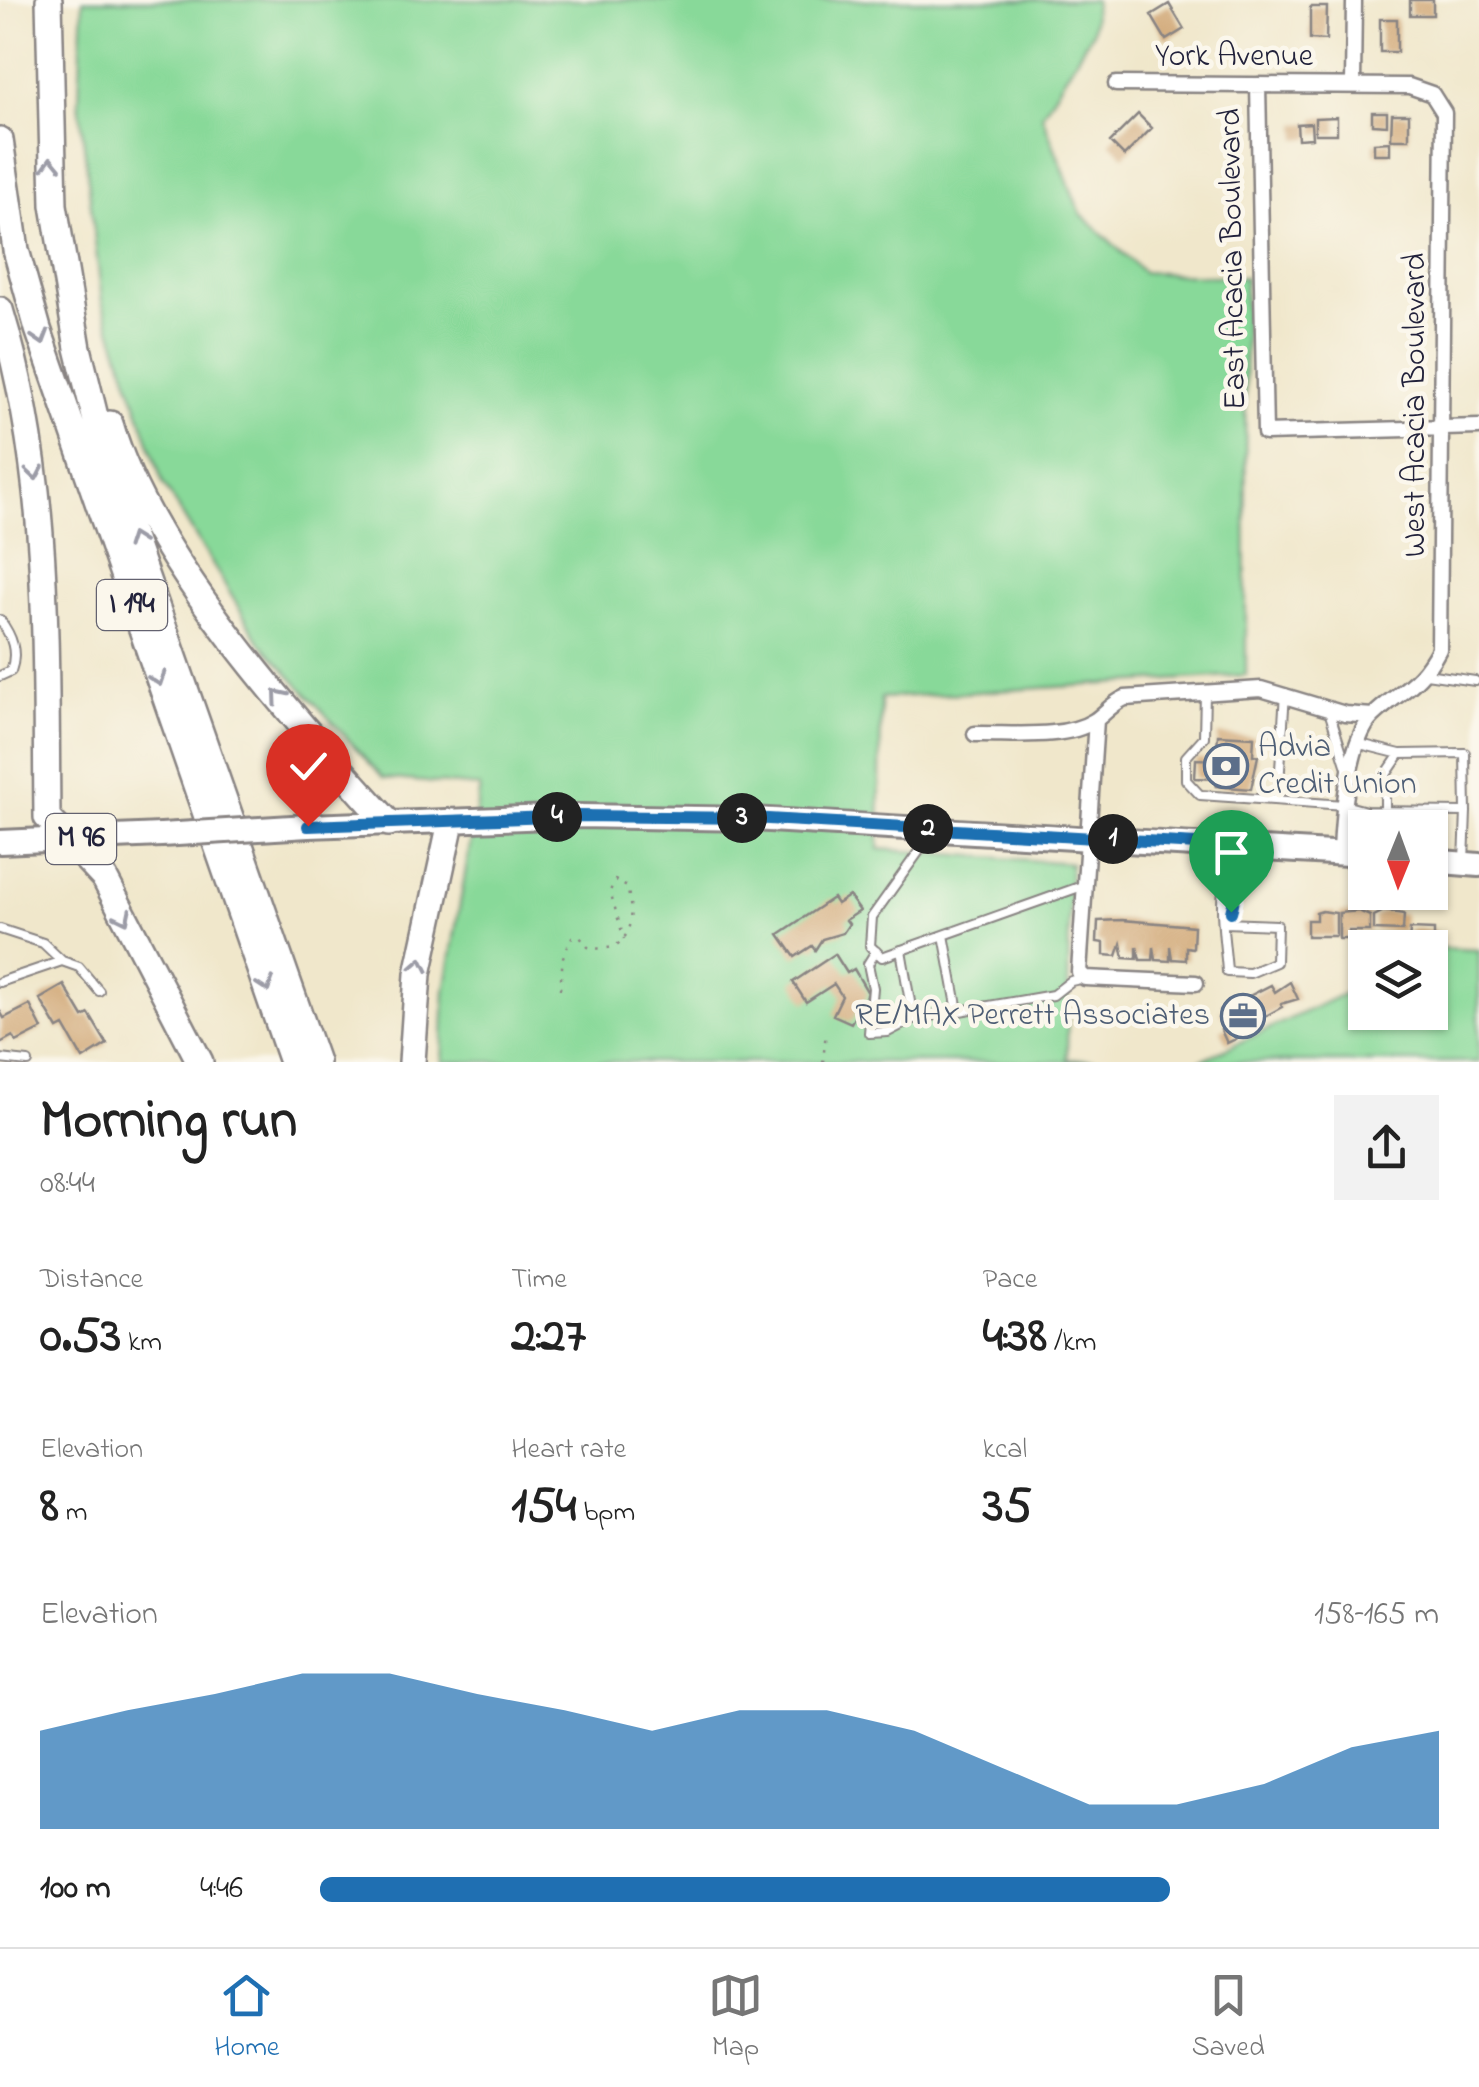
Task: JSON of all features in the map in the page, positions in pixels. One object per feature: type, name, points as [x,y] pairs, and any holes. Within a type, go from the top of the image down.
[{"type":"highway","name":"I 194","points":[[49,0],[50,168],[78,348],[108,470],[316,1062]]},
{"type":"highway","name":"I 194","points":[[0,140],[16,250],[54,380],[292,1062]]},
{"type":"highway","points":[[64,261],[114,435],[153,516],[233,641],[389,823]]},
{"type":"highway","points":[[0,310],[28,412],[39,495],[46,576],[47,818],[105,879],[200,1062]]},
{"type":"highway","points":[[412,1062],[418,974],[451,822]]},
{"type":"main road","name":"M 96","points":[[0,842],[579,816],[751,818],[1348,854]]},
{"type":"street","points":[[1353,86],[1354,0]]},
{"type":"street","name":"York Avenue","points":[[1116,84],[1353,86]]},
{"type":"street","name":"East Acacia Boulevard","points":[[1258,85],[1265,433],[1444,426]]},
{"type":"street","name":"West Acacia Boulevard","points":[[1353,86],[1426,89],[1444,113],[1442,620],[1439,649],[1426,674]]},
{"type":"street","points":[[1444,426],[1479,426]]},
{"type":"street","points":[[1341,853],[1350,775],[1373,716],[1426,674]]},
{"type":"street","points":[[976,734],[1076,728],[1096,720],[1107,706],[1125,698],[1261,690],[1373,716]]},
{"type":"street","points":[[1096,720],[1078,972],[1086,978],[1196,984]]},
{"type":"lane","points":[[0,620],[14,653],[11,671],[0,676]]},
{"type":"lane","points":[[1426,674],[1474,681]]},
{"type":"lane","points":[[1205,693],[1204,736],[1186,757],[1186,780],[1200,795],[1344,804],[1379,810]]},
{"type":"lane","points":[[1278,800],[1285,693]]},
{"type":"lane","points":[[1328,707],[1350,775]]},
{"type":"lane","points":[[1360,744],[1400,754],[1464,753],[1472,864]]},
{"type":"lane","points":[[1385,776],[1400,754]]},
{"type":"lane","points":[[1385,794],[1385,810]]},
{"type":"lane","points":[[1448,812],[1466,812]]},
{"type":"lane","points":[[935,829],[872,917],[870,946],[882,957],[1085,885]]},
{"type":"lane","points":[[1225,920],[1277,925],[1276,962],[1250,973],[1227,972],[1225,920],[1233,908],[1237,884],[1230,871],[1231,846]]},
{"type":"lane","points":[[0,929],[43,944],[79,968],[99,991]]},
{"type":"lane","points":[[944,935],[958,1011]]},
{"type":"lane","points":[[901,950],[913,1019]]},
{"type":"lane","points":[[876,951],[868,964],[873,988],[869,1034],[888,1032],[913,1019],[1053,996],[1071,981],[1086,978]]},
{"type":"lane","points":[[0,982],[62,960]]},
{"type":"lane","points":[[0,1058],[28,1062]]},
{"type":"path","points":[[560,989],[562,957],[572,937],[598,949],[624,940],[634,917],[627,887],[616,880],[610,891],[624,940]]},
{"type":"path","points":[[823,1062],[826,1032]]},
{"type":"green space","points":[[83,0],[1095,0],[1092,32],[1042,115],[1080,213],[1143,272],[1245,278],[1246,675],[881,698],[879,849],[1070,863],[1067,1059],[1131,1062],[442,1062],[445,990],[480,787],[383,778],[259,641],[163,483],[102,302],[79,101]]},
{"type":"green space","points":[[1448,948],[1479,950],[1479,1062],[1197,1062],[1348,992],[1348,1030],[1448,1030]]},
{"type":"building","points":[[1410,0],[1433,0],[1433,15],[1410,15]]},
{"type":"building","points":[[1169,4],[1184,29],[1166,40],[1151,15]]},
{"type":"building","points":[[1310,7],[1327,7],[1326,40],[1310,39]]},
{"type":"building","points":[[1380,19],[1397,19],[1397,52],[1380,52]]},
{"type":"building","points":[[1372,112],[1387,112],[1387,125],[1372,124]]},
{"type":"building","points":[[1138,114],[1152,128],[1124,156],[1110,142]]},
{"type":"building","points":[[1392,114],[1409,114],[1409,139],[1391,139]]},
{"type":"building","points":[[1337,117],[1337,134],[1315,134],[1315,118]]},
{"type":"building","points":[[1311,123],[1312,138],[1298,139],[1297,124]]},
{"type":"building","points":[[1390,142],[1390,154],[1374,154],[1374,143]]},
{"type":"building","name":"Advia Credit Union","points":[[1218,735],[1254,737],[1253,755],[1258,756],[1251,789],[1216,786],[1217,779],[1195,778],[1196,759],[1216,760]]},
{"type":"building","points":[[849,896],[860,911],[846,920],[849,924],[843,933],[822,939],[815,950],[812,946],[795,957],[779,934],[833,898],[837,904]]},
{"type":"building","points":[[1359,911],[1370,916],[1370,930],[1348,930],[1348,939],[1339,939],[1339,913]]},
{"type":"building","points":[[1384,911],[1404,914],[1403,930],[1374,930],[1374,916]]},
{"type":"building","points":[[1316,913],[1336,913],[1336,936],[1307,936],[1307,920],[1316,920]]},
{"type":"building","points":[[1098,921],[1194,926],[1193,948],[1186,947],[1186,960],[1172,959],[1170,946],[1170,961],[1156,960],[1154,947],[1153,960],[1140,960],[1137,946],[1137,959],[1124,958],[1121,944],[1117,956],[1104,955],[1104,943],[1097,942]]},
{"type":"building","points":[[835,954],[847,973],[854,969],[868,993],[851,1023],[833,1015],[842,996],[834,984],[806,1002],[793,982]]},
{"type":"building","name":"RE/MAX Perrett Associates","points":[[1290,982],[1298,999],[1281,1004],[1282,1007],[1233,1034],[1236,1039],[1227,1043],[1221,1030],[1228,1026],[1220,1011],[1271,985],[1275,992]]},
{"type":"building","points":[[64,985],[83,1017],[89,1014],[107,1044],[83,1059],[64,1026],[58,1029],[40,999]]},
{"type":"building","points":[[30,1005],[42,1029],[16,1042],[13,1036],[0,1043],[0,1011],[4,1018]]},
{"type":"place","name":"Advia Credit Union","points":[[1226,766]]},
{"type":"place","name":"RE/MAX Perrett Associates","points":[[1243,1016]]},
{"type":"route","points":[[308,826],[579,816],[751,818],[1231,846],[1230,871],[1237,884],[1231,912]]}]
